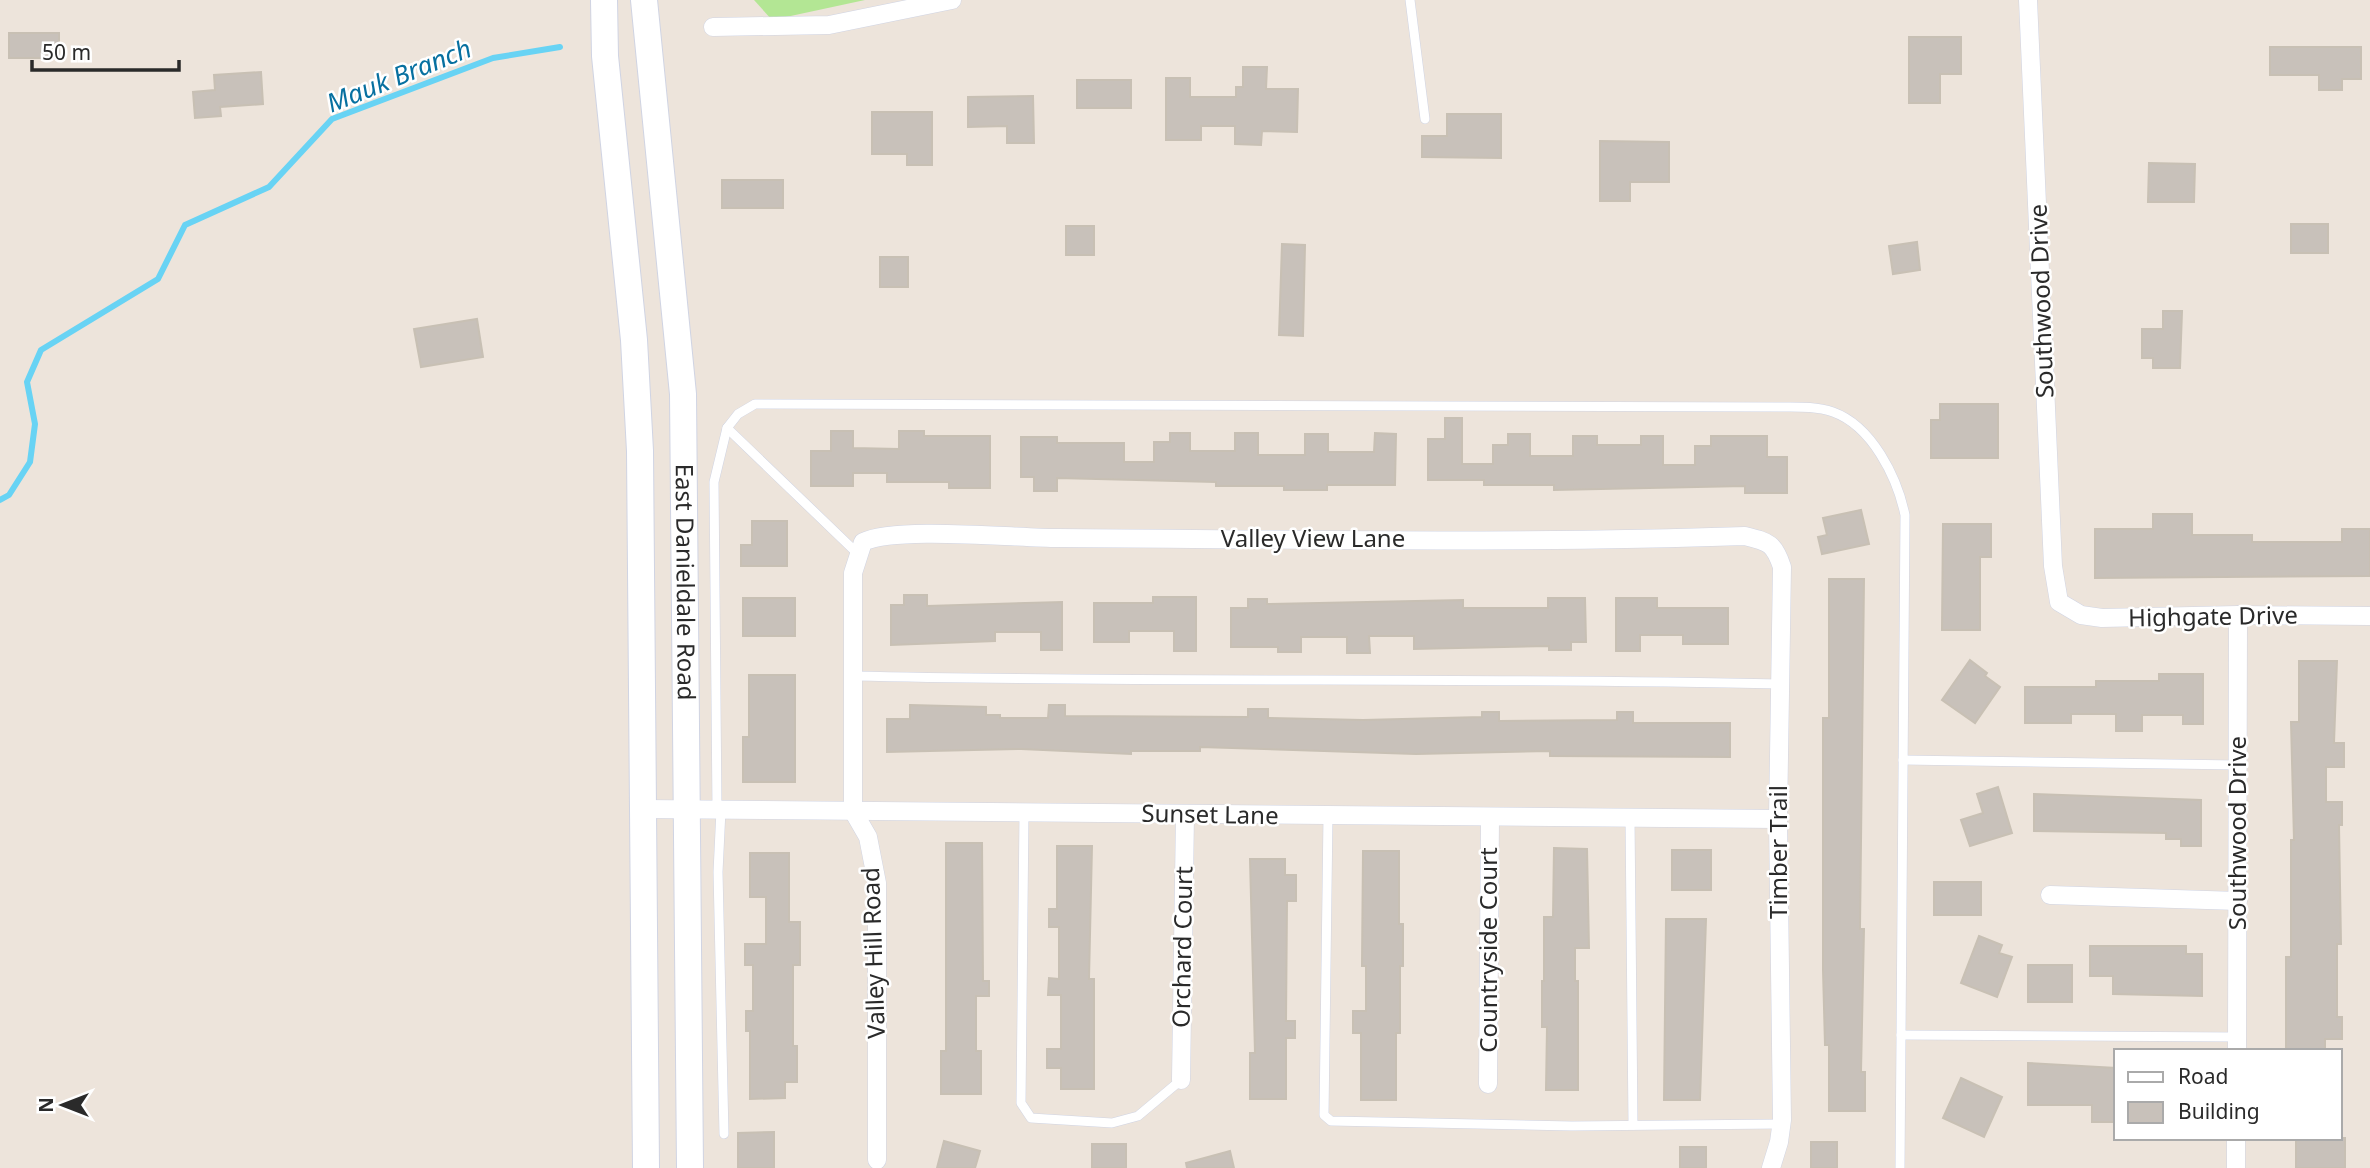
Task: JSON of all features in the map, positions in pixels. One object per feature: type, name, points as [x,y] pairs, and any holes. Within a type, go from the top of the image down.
[{"type":"main road","name":"East Danieldale Road","points":[[604,0],[606,68],[634,340],[641,513],[646,1168]]},
{"type":"main road","name":"East Danieldale Road","points":[[644,0],[656,143],[678,336],[684,514],[690,1168]]},
{"type":"main road","points":[[641,513],[684,514]]},
{"type":"street","points":[[713,27],[829,24],[953,0]]},
{"type":"street","name":"Southwood Drive","points":[[2028,0],[2053,566],[2059,602]]},
{"type":"street","name":"Valley View Lane","points":[[860,548],[875,536],[901,534],[1011,538],[1614,541],[1745,536],[1764,541]]},
{"type":"street","name":"Timber Trail","points":[[1764,541],[1776,549],[1782,566],[1777,819],[1782,1124],[1771,1168]]},
{"type":"street","name":"Valley Hill Road","points":[[860,548],[853,573],[853,811],[868,837],[877,883],[877,1160]]},
{"type":"street","name":"Highgate Drive","points":[[2059,602],[2081,615],[2102,618],[2370,616]]},
{"type":"street","name":"Southwood Drive","points":[[2237,1044],[2238,615]]},
{"type":"street","name":"Sunset Lane","points":[[643,809],[1777,819]]},
{"type":"street","name":"Orchard Court","points":[[1181,1080],[1185,815]]},
{"type":"street","name":"Countryside Court","points":[[1488,1084],[1490,817]]},
{"type":"street","points":[[2050,895],[2238,901]]},
{"type":"street","points":[[2235,1168],[2236,1140]]},
{"type":"lane","points":[[1410,0],[1425,119]]},
{"type":"lane","points":[[724,1134],[714,482],[727,428],[738,414],[755,404],[768,403],[1815,408],[1833,412],[1863,431],[1873,444],[1902,500],[1905,515],[1900,1168]]},
{"type":"lane","points":[[727,428],[860,548]]},
{"type":"lane","points":[[853,676],[1194,681],[1424,678],[1780,684]]},
{"type":"lane","points":[[1903,760],[2238,765]]},
{"type":"lane","points":[[1024,813],[1021,1103],[1031,1118],[1111,1123],[1138,1116],[1181,1080]]},
{"type":"lane","points":[[1328,816],[1324,1115],[1331,1121],[1782,1124]]},
{"type":"lane","points":[[1630,818],[1633,1125]]},
{"type":"lane","points":[[1901,1035],[2237,1044]]},
{"type":"green space","points":[[754,0],[865,0],[772,20]]},
{"type":"building","points":[[9,33],[59,33],[59,58],[9,58]]},
{"type":"building","points":[[1909,37],[1961,37],[1961,74],[1940,74],[1940,103],[1909,103]]},
{"type":"building","points":[[2270,47],[2361,47],[2361,79],[2342,79],[2342,90],[2319,90],[2319,75],[2270,75]]},
{"type":"building","points":[[1243,67],[1267,67],[1266,89],[1298,89],[1297,132],[1262,131],[1261,145],[1235,144],[1235,126],[1201,126],[1201,140],[1166,140],[1166,78],[1190,78],[1190,97],[1236,97],[1236,87],[1243,87]]},
{"type":"building","points":[[261,72],[263,104],[220,107],[221,116],[195,118],[193,92],[215,90],[214,75]]},
{"type":"building","points":[[1077,80],[1131,80],[1131,108],[1077,108]]},
{"type":"building","points":[[1033,96],[1034,143],[1007,143],[1007,126],[968,127],[968,97]]},
{"type":"building","points":[[872,112],[932,112],[932,165],[907,165],[907,154],[872,154]]},
{"type":"building","points":[[1447,114],[1501,114],[1501,158],[1422,157],[1422,136],[1447,136]]},
{"type":"building","points":[[1600,141],[1669,142],[1669,182],[1630,182],[1630,201],[1600,201]]},
{"type":"building","points":[[2149,163],[2195,164],[2194,202],[2148,202]]},
{"type":"building","points":[[722,180],[783,180],[783,208],[722,208]]},
{"type":"building","points":[[2291,224],[2328,224],[2328,253],[2291,253]]},
{"type":"building","points":[[1066,226],[1094,226],[1094,255],[1066,255]]},
{"type":"building","points":[[1917,242],[1920,270],[1893,274],[1889,246]]},
{"type":"building","points":[[1282,244],[1305,245],[1303,336],[1279,335]]},
{"type":"building","points":[[880,257],[908,257],[908,287],[880,287]]},
{"type":"building","points":[[2163,311],[2182,311],[2180,368],[2153,368],[2153,358],[2142,358],[2142,329],[2163,329]]},
{"type":"building","points":[[477,319],[483,357],[421,367],[414,329]]},
{"type":"building","points":[[1940,404],[1998,404],[1998,458],[1931,458],[1931,420],[1940,420]]},
{"type":"building","points":[[1445,418],[1462,418],[1462,464],[1493,464],[1493,445],[1508,445],[1508,434],[1530,434],[1530,456],[1573,456],[1573,436],[1597,436],[1597,445],[1641,445],[1641,436],[1663,436],[1663,465],[1695,465],[1695,446],[1711,446],[1711,436],[1767,436],[1767,457],[1787,457],[1787,493],[1745,493],[1745,486],[1554,490],[1554,485],[1484,485],[1484,480],[1428,480],[1428,439],[1445,439]]},
{"type":"building","points":[[831,431],[853,431],[853,448],[899,449],[899,431],[924,431],[924,436],[990,436],[990,488],[949,488],[949,482],[887,482],[887,473],[853,473],[853,486],[811,486],[811,451],[831,451]]},
{"type":"building","points":[[1170,433],[1190,433],[1190,451],[1235,451],[1235,433],[1258,433],[1258,455],[1305,455],[1305,434],[1328,434],[1328,452],[1374,452],[1375,433],[1396,434],[1395,485],[1327,485],[1327,490],[1284,490],[1284,486],[1216,486],[1216,482],[1057,478],[1057,491],[1034,491],[1034,477],[1021,477],[1021,437],[1057,437],[1057,443],[1124,443],[1124,462],[1154,462],[1154,442],[1170,442]]},
{"type":"building","points":[[1861,510],[1869,544],[1822,554],[1818,537],[1827,535],[1823,518]]},
{"type":"building","points":[[2153,514],[2192,514],[2192,535],[2252,535],[2252,542],[2342,542],[2342,529],[2370,529],[2370,576],[2095,578],[2095,529],[2153,529]]},
{"type":"building","points":[[752,521],[787,521],[787,566],[741,566],[741,545],[752,545]]},
{"type":"building","points":[[1943,524],[1991,524],[1991,557],[1980,557],[1980,630],[1942,630]]},
{"type":"building","points":[[1829,579],[1864,579],[1860,929],[1864,929],[1861,1072],[1865,1072],[1865,1111],[1829,1111],[1829,1045],[1825,1045],[1823,970],[1823,718],[1829,718]]},
{"type":"building","points":[[904,595],[927,595],[927,606],[1062,602],[1062,650],[1041,650],[1041,632],[995,632],[995,641],[891,645],[891,605],[904,605]]},
{"type":"building","points":[[1153,597],[1196,597],[1196,651],[1174,651],[1174,631],[1129,631],[1129,642],[1094,642],[1094,603],[1153,603]]},
{"type":"building","points":[[743,598],[795,598],[795,636],[743,636]]},
{"type":"building","points":[[1548,598],[1585,598],[1586,642],[1571,642],[1571,650],[1549,650],[1549,646],[1414,649],[1414,636],[1369,636],[1370,653],[1347,653],[1347,637],[1301,637],[1301,652],[1278,652],[1278,647],[1231,647],[1231,608],[1248,608],[1248,599],[1267,599],[1267,604],[1463,600],[1463,608],[1548,608]]},
{"type":"building","points":[[1616,598],[1657,598],[1657,608],[1728,608],[1728,644],[1683,644],[1683,635],[1640,635],[1640,651],[1616,651]]},
{"type":"building","points":[[1970,660],[2000,687],[1975,723],[1942,700]]},
{"type":"building","points":[[2299,661],[2337,661],[2334,743],[2344,743],[2344,767],[2326,767],[2326,802],[2342,802],[2342,825],[2339,825],[2341,944],[2337,944],[2337,1017],[2342,1017],[2342,1039],[2325,1039],[2325,1049],[2286,1049],[2286,957],[2291,957],[2291,840],[2294,840],[2291,722],[2299,722]]},
{"type":"building","points":[[2159,674],[2203,674],[2203,724],[2183,724],[2183,715],[2142,715],[2142,731],[2116,731],[2116,714],[2071,714],[2071,723],[2025,723],[2025,687],[2096,687],[2096,681],[2159,681]]},
{"type":"building","points":[[749,675],[795,675],[795,782],[743,782],[743,737],[749,737]]},
{"type":"building","points":[[910,705],[986,707],[986,715],[1000,715],[1000,718],[1048,718],[1049,705],[1065,705],[1065,716],[1248,717],[1248,709],[1268,709],[1268,718],[1363,720],[1482,717],[1482,712],[1499,712],[1499,721],[1617,720],[1617,712],[1633,712],[1633,723],[1730,723],[1730,757],[1550,756],[1550,751],[1416,754],[1200,747],[1200,751],[1131,751],[1131,754],[1021,749],[887,752],[887,719],[910,719]]},
{"type":"building","points":[[1998,787],[2012,833],[1970,846],[1961,820],[1983,813],[1977,794]]},
{"type":"building","points":[[2034,794],[2201,800],[2201,846],[2181,846],[2181,839],[2166,839],[2166,833],[2034,831]]},
{"type":"building","points":[[946,843],[982,843],[983,981],[989,981],[989,996],[976,996],[976,1051],[981,1051],[981,1094],[941,1094],[941,1051],[946,1051]]},
{"type":"building","points":[[1057,846],[1092,846],[1089,979],[1094,979],[1094,1089],[1061,1089],[1061,1068],[1047,1068],[1047,1049],[1061,1049],[1061,995],[1048,995],[1049,978],[1059,979],[1059,927],[1049,927],[1049,909],[1057,909]]},
{"type":"building","points":[[1554,848],[1587,849],[1589,948],[1575,948],[1575,981],[1578,981],[1578,1090],[1546,1090],[1547,1027],[1542,1027],[1544,917],[1553,917]]},
{"type":"building","points":[[1672,850],[1711,850],[1711,890],[1672,890]]},
{"type":"building","points":[[1363,851],[1399,851],[1399,924],[1403,924],[1403,966],[1400,966],[1400,1033],[1396,1033],[1396,1100],[1361,1100],[1361,1033],[1353,1033],[1353,1011],[1366,1011],[1366,966],[1362,966]]},
{"type":"building","points":[[750,853],[789,853],[789,922],[800,922],[800,965],[793,965],[793,1046],[797,1046],[797,1082],[785,1082],[785,1098],[750,1099],[750,1031],[746,1031],[746,1011],[753,1011],[753,965],[745,965],[745,944],[766,944],[766,897],[750,897]]},
{"type":"building","points":[[1250,859],[1285,859],[1285,875],[1296,875],[1296,901],[1287,901],[1286,1021],[1295,1021],[1295,1038],[1286,1038],[1286,1099],[1250,1099],[1250,1053],[1255,1053]]},
{"type":"building","points":[[1934,882],[1981,882],[1981,915],[1934,915]]},
{"type":"building","points":[[1666,919],[1706,919],[1700,1100],[1664,1100]]},
{"type":"building","points":[[1979,936],[2002,945],[1999,953],[2012,957],[1997,997],[1961,983]]},
{"type":"building","points":[[2090,946],[2186,946],[2186,954],[2202,954],[2202,996],[2113,994],[2113,976],[2090,976]]},
{"type":"building","points":[[2028,965],[2072,965],[2072,1002],[2028,1002]]},
{"type":"building","points":[[2028,1063],[2114,1068],[2114,1122],[2092,1122],[2092,1105],[2028,1105]]},
{"type":"building","points":[[1961,1078],[2002,1097],[1984,1137],[1943,1118]]},
{"type":"building","points":[[774,1132],[774,1168],[738,1168],[738,1133]]},
{"type":"building","points":[[2345,1138],[2345,1168],[2296,1168],[2296,1140]]},
{"type":"building","points":[[944,1141],[980,1151],[975,1168],[937,1168]]},
{"type":"building","points":[[1811,1142],[1837,1142],[1837,1168],[1811,1168]]},
{"type":"building","points":[[1092,1144],[1126,1144],[1126,1168],[1092,1168]]},
{"type":"building","points":[[1680,1147],[1706,1147],[1706,1168],[1680,1168]]},
{"type":"building","points":[[1230,1151],[1234,1168],[1187,1168],[1186,1163]]},
{"type":"waterway","name":"Mauk Branch","points":[[0,500],[9,495],[30,462],[35,424],[27,382],[41,350],[158,279],[185,225],[269,187],[332,119],[493,58],[560,47]]}]
